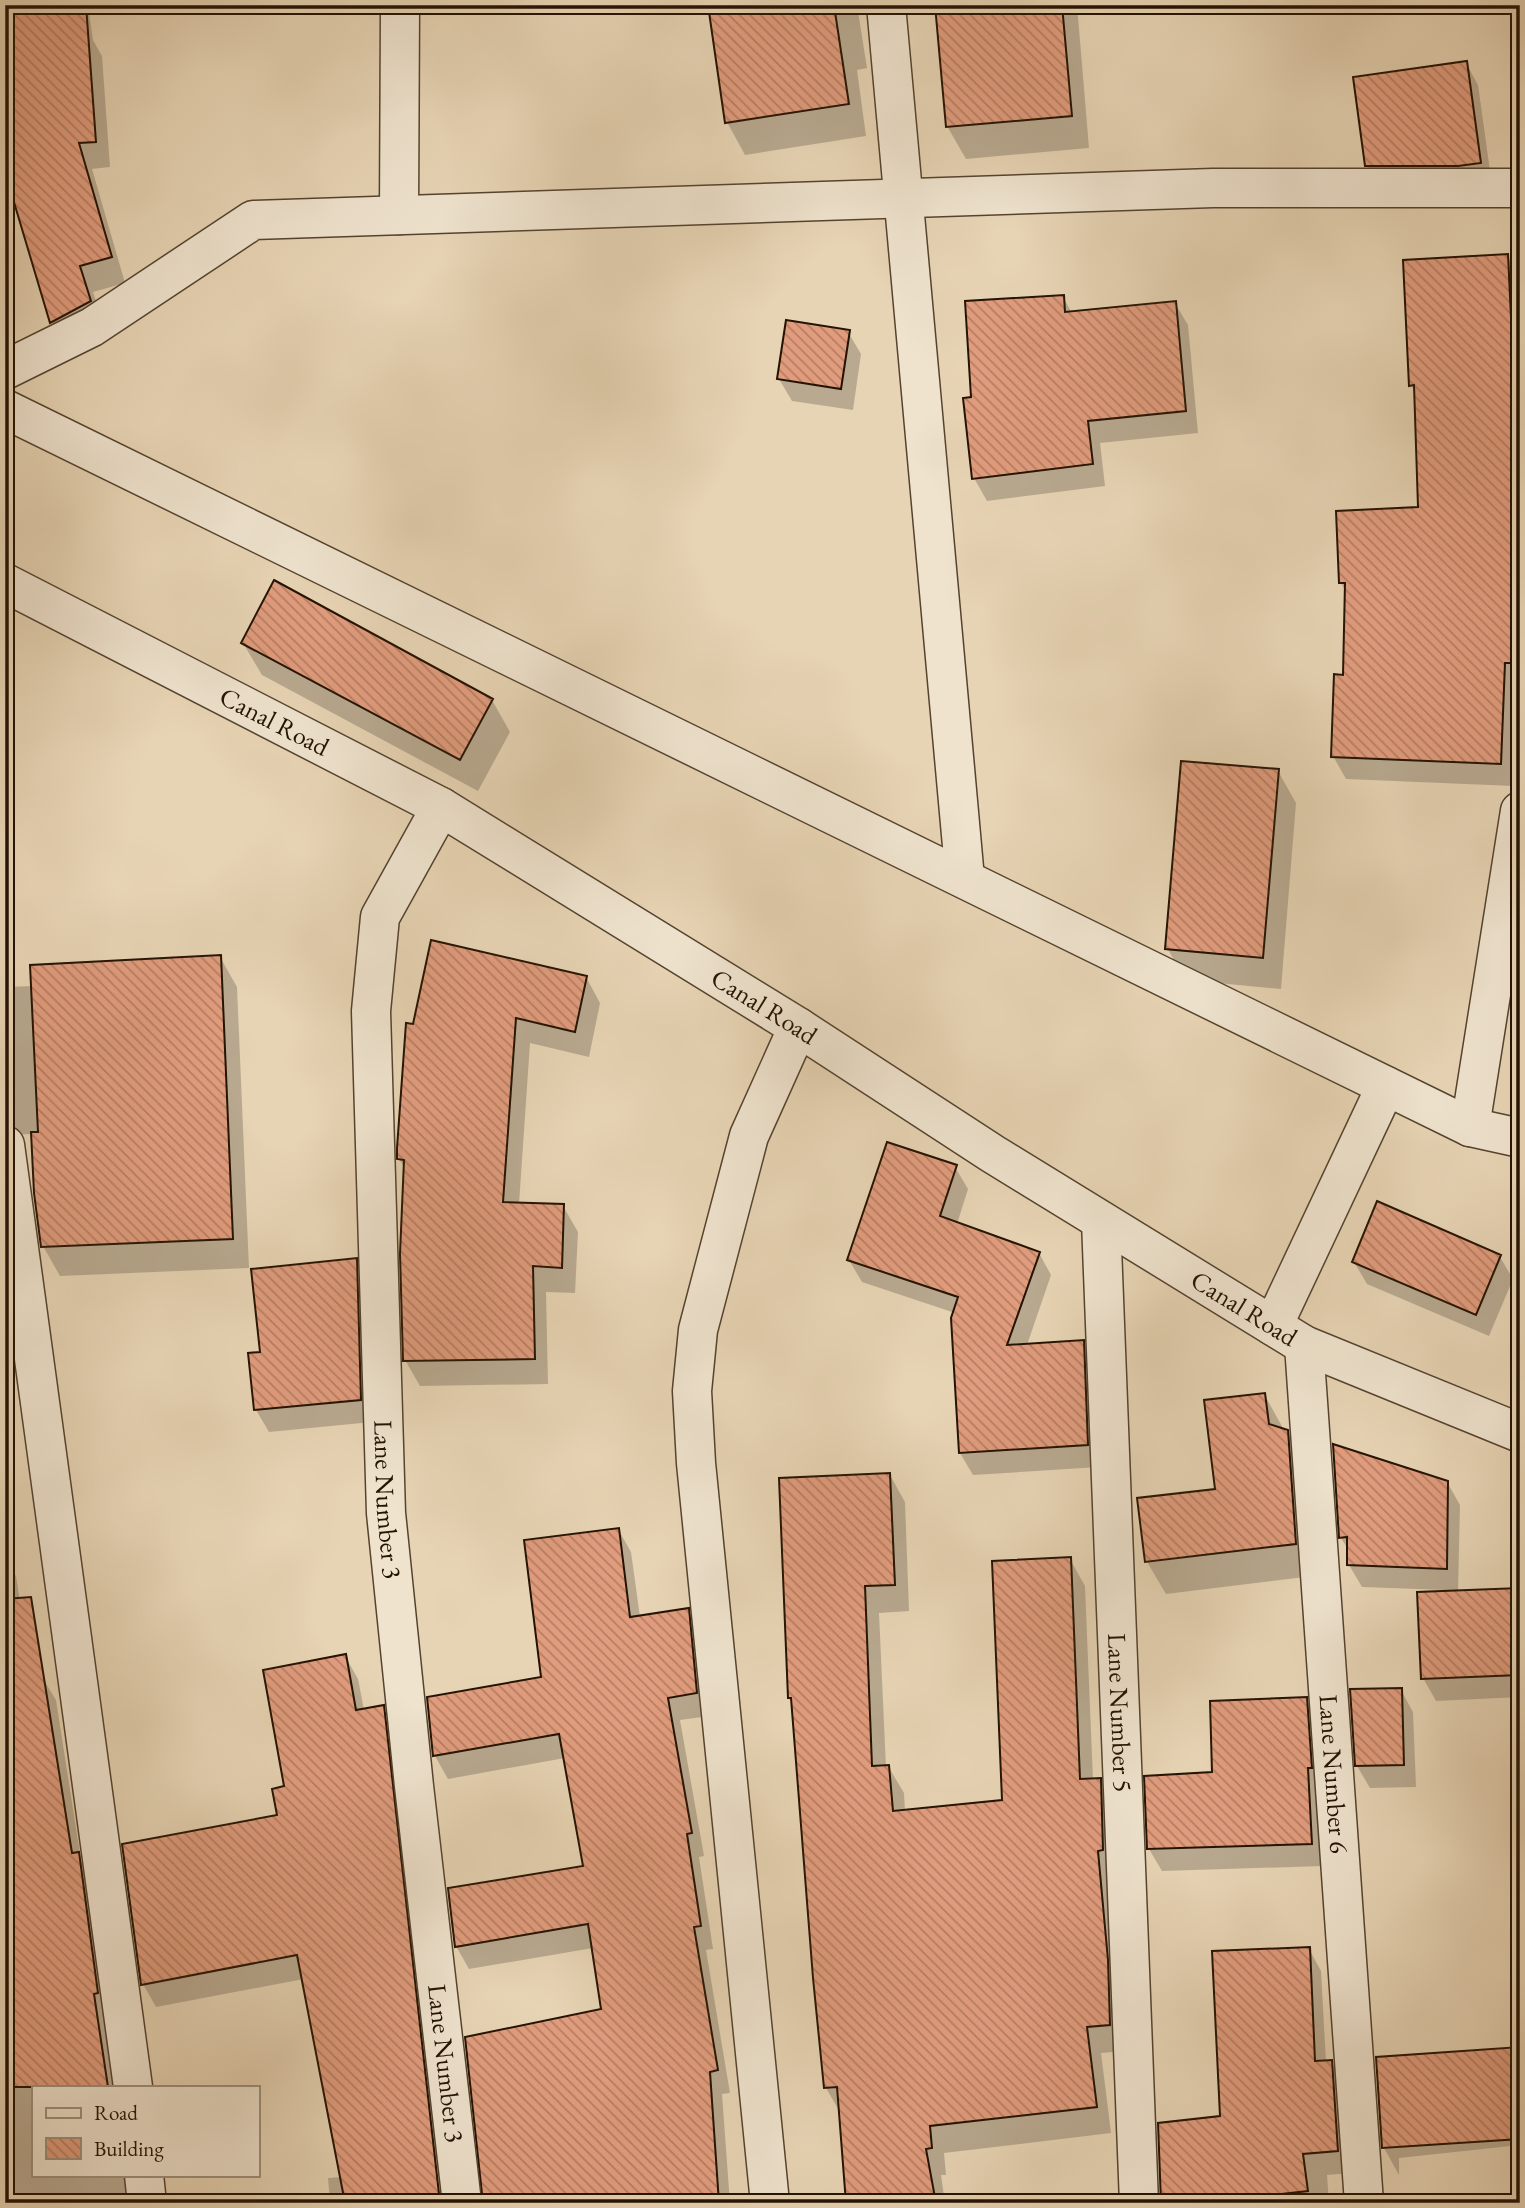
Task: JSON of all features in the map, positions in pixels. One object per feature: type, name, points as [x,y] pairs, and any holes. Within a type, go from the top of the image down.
[{"type":"street","points":[[399,215],[400,5]]},
{"type":"street","points":[[886,5],[965,879]]},
{"type":"street","points":[[5,370],[92,327],[253,220],[1213,188],[1520,188]]},
{"type":"street","points":[[5,409],[1470,1127],[1520,1138]]},
{"type":"street","name":"Canal Road","points":[[5,583],[441,807],[798,1027],[993,1154],[1288,1335],[1520,1433]]},
{"type":"street","name":"Lane Number 3","points":[[441,807],[380,917],[371,1011],[386,1513],[462,2203]]},
{"type":"street","points":[[1470,1127],[1520,811]]},
{"type":"street","points":[[770,2203],[698,1476],[692,1391],[698,1330],[749,1136],[798,1027]]},
{"type":"street","points":[[1288,1335],[1386,1086]]},
{"type":"street","points":[[5,1145],[133,2086]]},
{"type":"street","name":"Lane Number 5","points":[[1101,1221],[1139,2203]]},
{"type":"street","name":"Lane Number 6","points":[[1288,1335],[1364,2203]]},
{"type":"street","points":[[144,2176],[147,2203]]},
{"type":"building","points":[[5,5],[86,5],[96,142],[79,143],[112,257],[80,266],[91,301],[50,323],[5,172]]},
{"type":"building","points":[[708,5],[834,5],[849,104],[725,123]]},
{"type":"building","points":[[935,5],[1062,5],[1072,116],[946,127]]},
{"type":"building","points":[[1467,61],[1481,163],[1458,166],[1365,166],[1353,77]]},
{"type":"building","points":[[1508,254],[1516,422],[1520,422],[1520,575],[1514,575],[1513,663],[1505,663],[1501,764],[1331,757],[1334,674],[1343,675],[1345,583],[1339,583],[1336,511],[1418,507],[1414,385],[1409,386],[1403,260]]},
{"type":"building","points":[[1064,295],[1065,312],[1176,301],[1186,411],[1088,421],[1093,464],[972,479],[963,398],[971,397],[965,301]]},
{"type":"building","points":[[786,320],[850,330],[841,389],[777,379]]},
{"type":"building","points":[[274,580],[493,699],[460,760],[241,643]]},
{"type":"building","points":[[1181,761],[1279,769],[1263,958],[1165,949]]},
{"type":"building","points":[[431,940],[587,976],[575,1032],[516,1018],[503,1202],[564,1204],[562,1268],[533,1266],[535,1359],[403,1361],[400,1254],[404,1160],[397,1159],[397,1148],[406,1023],[413,1024]]},
{"type":"building","points":[[221,955],[233,1239],[41,1247],[34,1193],[31,1132],[38,1132],[30,965]]},
{"type":"building","points":[[887,1142],[957,1165],[940,1216],[1040,1252],[1007,1345],[1084,1340],[1088,1445],[959,1453],[951,1318],[958,1297],[847,1260]]},
{"type":"building","points":[[1377,1201],[1501,1255],[1476,1315],[1352,1262]]},
{"type":"building","points":[[357,1258],[361,1400],[254,1410],[248,1353],[260,1352],[251,1269]]},
{"type":"building","points":[[1265,1393],[1269,1424],[1288,1430],[1296,1544],[1145,1562],[1137,1498],[1215,1489],[1204,1400]]},
{"type":"building","points":[[1333,1444],[1448,1481],[1447,1569],[1347,1565],[1347,1537],[1339,1538]]},
{"type":"building","points":[[890,1473],[895,1585],[865,1586],[872,1766],[889,1765],[893,1811],[1002,1800],[992,1561],[1071,1557],[1080,1779],[1101,1778],[1103,1850],[1098,1851],[1108,1960],[1110,2025],[1087,2027],[1097,2107],[930,2126],[932,2148],[926,2149],[936,2203],[846,2203],[837,2087],[824,2088],[791,1698],[788,1698],[779,1478]]},
{"type":"building","points":[[619,1528],[630,1617],[689,1608],[697,1693],[668,1698],[692,1833],[687,1834],[701,1926],[694,1927],[718,2070],[710,2072],[719,2203],[483,2203],[465,2037],[601,2009],[588,1924],[455,1947],[448,1888],[583,1866],[559,1734],[433,1756],[427,1697],[541,1677],[524,1540]]},
{"type":"building","points":[[1520,1588],[1520,1675],[1421,1679],[1417,1592]]},
{"type":"building","points":[[31,1597],[72,1853],[79,1852],[98,1993],[94,1994],[108,2086],[5,2087],[5,1599]]},
{"type":"building","points":[[346,1654],[356,1710],[384,1705],[440,2203],[345,2203],[297,1955],[141,1985],[122,1844],[277,1815],[272,1789],[284,1786],[263,1670]]},
{"type":"building","points":[[1402,1688],[1404,1765],[1355,1766],[1350,1689]]},
{"type":"building","points":[[1307,1697],[1312,1768],[1308,1768],[1312,1844],[1147,1849],[1144,1776],[1212,1772],[1210,1701]]},
{"type":"building","points":[[1310,1947],[1315,2061],[1332,2060],[1338,2151],[1303,2154],[1308,2191],[1198,2203],[1161,2203],[1158,2123],[1220,2116],[1212,1951]]},
{"type":"building","points":[[1520,2047],[1520,2139],[1382,2148],[1376,2057]]}]
